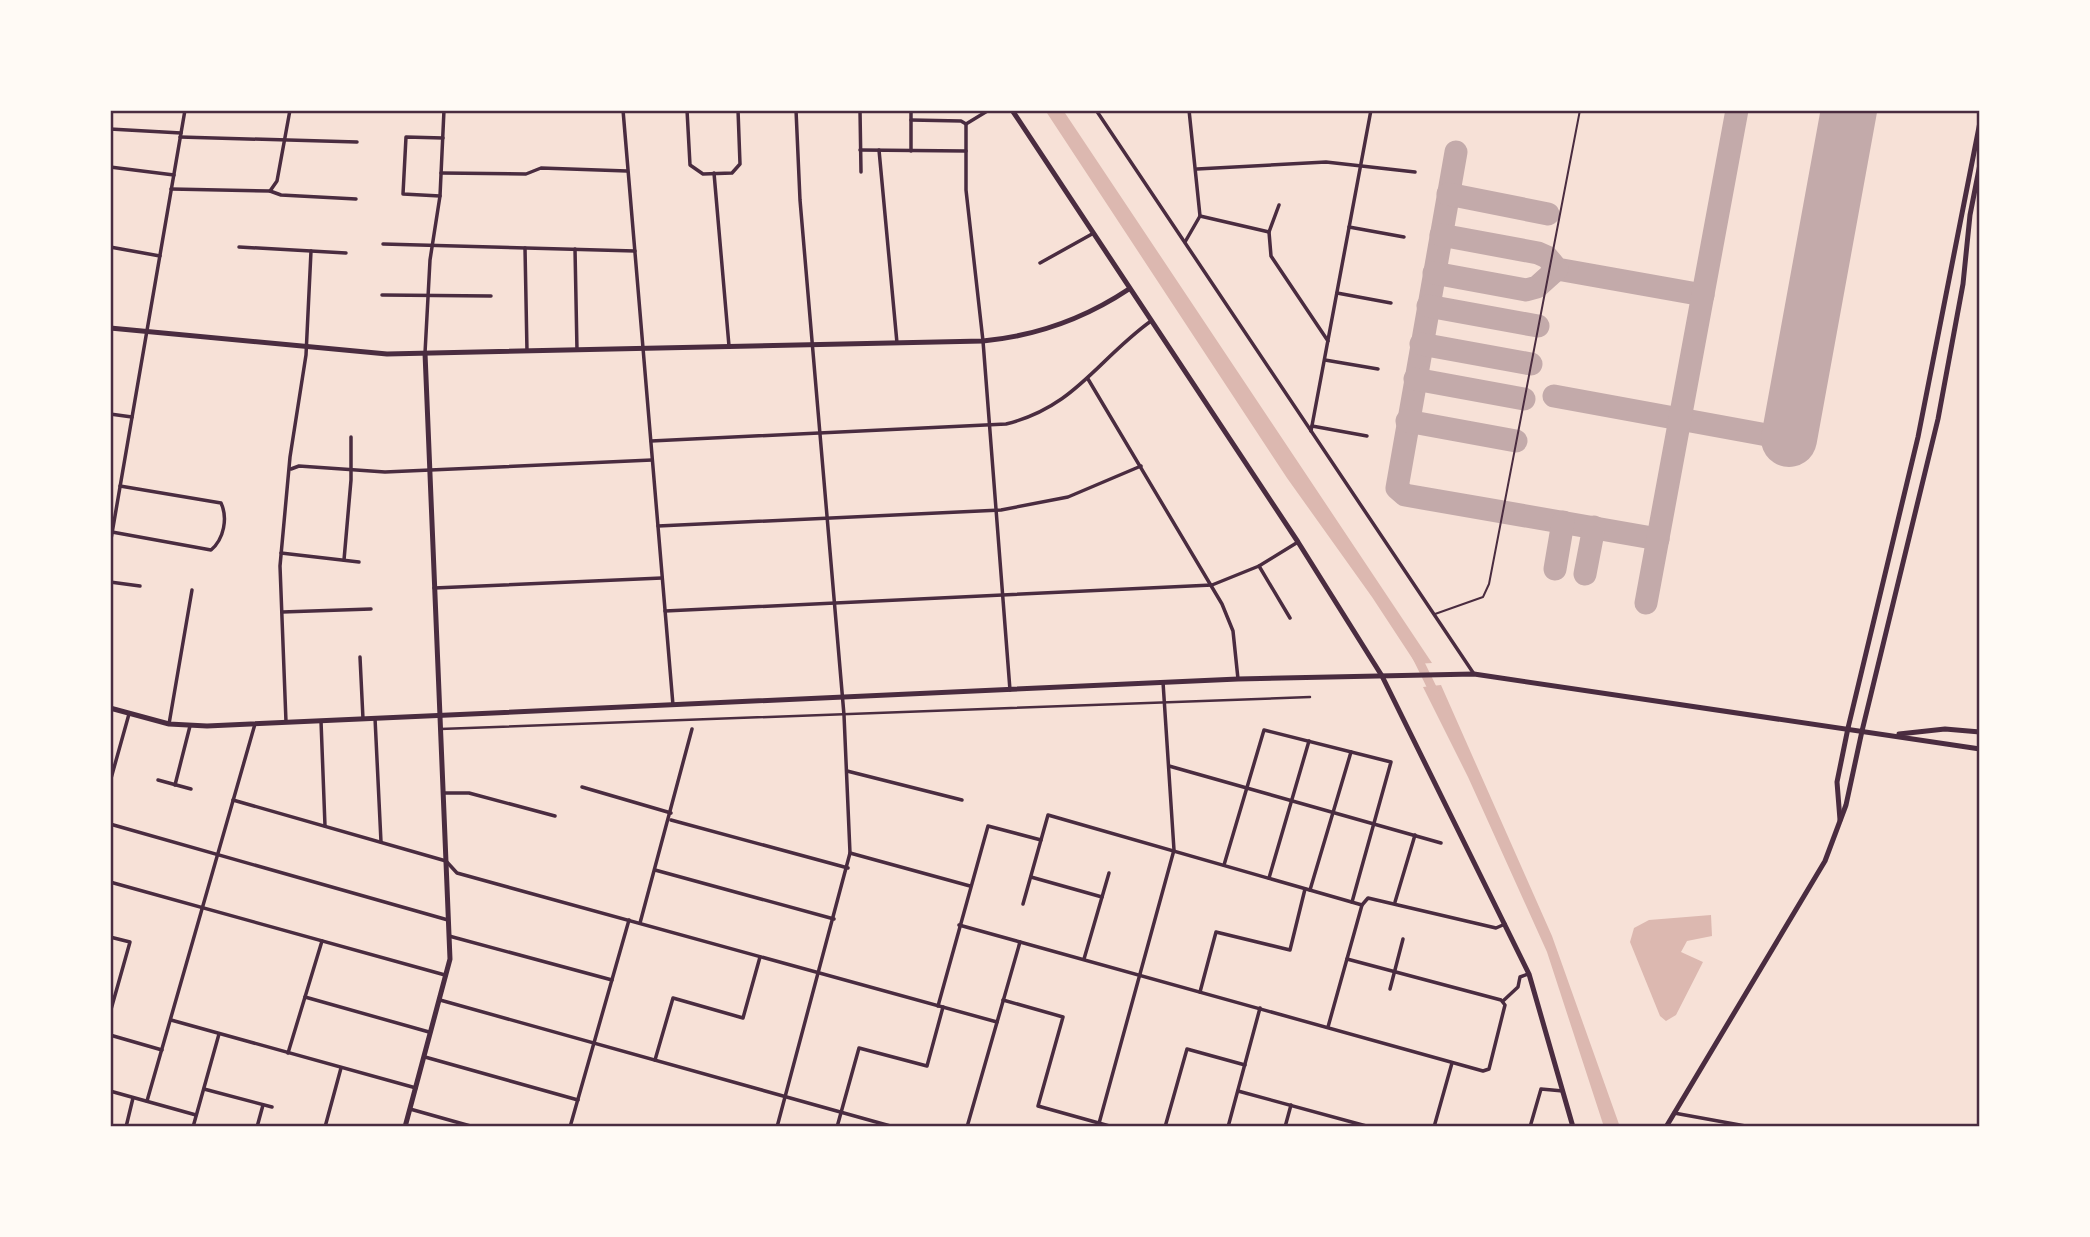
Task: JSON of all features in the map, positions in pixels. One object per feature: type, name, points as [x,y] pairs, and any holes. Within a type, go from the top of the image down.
[{"type":"main road","points":[[1012,110],[1298,542],[1382,676],[1529,974],[1573,1127]]},
{"type":"main road","points":[[1840,823],[1837,782],[1909,475],[1980,122]]},
{"type":"main road","points":[[1666,1127],[1814,883],[1840,823],[1938,419],[1965,273],[1970,215],[1980,164]]},
{"type":"main road","points":[[110,328],[371,353],[983,341],[1026,335],[1065,323],[1129,289]]},
{"type":"main road","points":[[405,1127],[447,976],[449,936],[425,353]]},
{"type":"main road","points":[[110,708],[169,724],[190,726],[1163,682],[1474,674],[1895,734],[1925,742],[1980,749]]},
{"type":"main road","points":[[1895,734],[1945,729],[1980,732]]},
{"type":"street","points":[[110,544],[185,110]]},
{"type":"street","points":[[270,191],[277,181],[289,110]]},
{"type":"street","points":[[425,353],[432,245],[440,197],[444,110]]},
{"type":"street","points":[[623,110],[673,705]]},
{"type":"street","points":[[687,110],[690,165],[703,174],[732,173],[740,164],[738,110]]},
{"type":"street","points":[[777,1127],[850,853],[843,698],[800,200],[796,110]]},
{"type":"street","points":[[860,110],[862,172]]},
{"type":"street","points":[[911,110],[911,151]]},
{"type":"street","points":[[966,124],[989,110]]},
{"type":"street","points":[[1096,110],[1312,428],[1474,674]]},
{"type":"street","points":[[1185,242],[1200,216],[1189,110]]},
{"type":"street","points":[[1312,428],[1371,110]]},
{"type":"street","points":[[911,120],[961,121],[966,124]]},
{"type":"street","points":[[966,124],[966,190],[983,341],[1010,690]]},
{"type":"street","points":[[110,129],[181,135],[357,142]]},
{"type":"street","points":[[440,197],[403,194],[407,137],[443,138]]},
{"type":"street","points":[[860,150],[966,151]]},
{"type":"street","points":[[879,150],[897,343]]},
{"type":"street","points":[[1197,169],[1291,162],[1361,163],[1415,172]]},
{"type":"street","points":[[110,167],[174,175]]},
{"type":"street","points":[[441,173],[526,174],[537,169],[628,171]]},
{"type":"street","points":[[714,173],[729,346]]},
{"type":"street","points":[[172,189],[270,191],[281,195],[356,199]]},
{"type":"street","points":[[1279,205],[1269,232],[1271,256],[1328,341]]},
{"type":"street","points":[[1200,216],[1269,232]]},
{"type":"street","points":[[1349,227],[1404,237]]},
{"type":"street","points":[[1040,263],[1092,234]]},
{"type":"street","points":[[383,244],[635,251]]},
{"type":"street","points":[[110,247],[160,256]]},
{"type":"street","points":[[239,247],[346,253]]},
{"type":"street","points":[[526,248],[527,351]]},
{"type":"street","points":[[575,249],[577,350]]},
{"type":"street","points":[[286,722],[281,553],[288,476],[291,469],[290,457],[306,347],[311,251]]},
{"type":"street","points":[[1337,293],[1391,303]]},
{"type":"street","points":[[382,295],[491,296]]},
{"type":"street","points":[[651,441],[990,426],[1020,421],[1066,398],[1088,379],[1116,347],[1151,321]]},
{"type":"street","points":[[1325,360],[1378,369]]},
{"type":"street","points":[[1088,379],[1212,585],[1233,631],[1238,679]]},
{"type":"street","points":[[110,414],[132,417]]},
{"type":"street","points":[[1312,428],[1367,436]]},
{"type":"street","points":[[344,561],[351,437]]},
{"type":"street","points":[[291,469],[299,466],[350,471],[429,470],[652,460]]},
{"type":"street","points":[[658,526],[996,510],[1068,497],[1141,466]]},
{"type":"street","points":[[111,532],[211,550],[223,533],[224,515],[221,503],[120,486]]},
{"type":"street","points":[[665,611],[1212,585],[1259,566],[1298,542]]},
{"type":"street","points":[[281,553],[359,562]]},
{"type":"street","points":[[1259,566],[1290,618]]},
{"type":"street","points":[[434,588],[662,578]]},
{"type":"street","points":[[110,582],[139,586]]},
{"type":"street","points":[[169,724],[192,590]]},
{"type":"street","points":[[281,612],[371,610]]},
{"type":"street","points":[[360,657],[363,719]]},
{"type":"street","points":[[1099,1125],[1174,850],[1163,682]]},
{"type":"street","points":[[440,729],[694,722],[1310,697]]},
{"type":"street","points":[[110,782],[129,714]]},
{"type":"street","points":[[376,718],[381,842]]},
{"type":"street","points":[[321,721],[325,826]]},
{"type":"street","points":[[640,923],[670,820],[694,722]]},
{"type":"street","points":[[147,1101],[255,724]]},
{"type":"street","points":[[174,785],[190,726]]},
{"type":"street","points":[[1224,865],[1264,730],[1391,762],[1352,902]]},
{"type":"street","points":[[1269,878],[1309,741]]},
{"type":"street","points":[[1200,992],[1216,932],[1290,950],[1350,752]]},
{"type":"street","points":[[1168,766],[1441,843]]},
{"type":"street","points":[[847,771],[962,800]]},
{"type":"street","points":[[158,780],[191,789]]},
{"type":"street","points":[[582,787],[671,814]]},
{"type":"street","points":[[443,793],[469,793],[555,816]]},
{"type":"street","points":[[233,800],[446,861],[457,873],[997,1022]]},
{"type":"street","points":[[1023,904],[1048,815],[1362,905]]},
{"type":"street","points":[[670,820],[848,868]]},
{"type":"street","points":[[110,824],[448,920]]},
{"type":"street","points":[[836,1127],[859,1048],[927,1066],[959,925],[988,826],[1041,840]]},
{"type":"street","points":[[1395,902],[1415,835]]},
{"type":"street","points":[[850,853],[970,886]]},
{"type":"street","points":[[655,870],[834,919]]},
{"type":"street","points":[[1084,959],[1108,873]]},
{"type":"street","points":[[1031,877],[1102,897]]},
{"type":"street","points":[[110,882],[447,976]]},
{"type":"street","points":[[1328,1027],[1362,905],[1368,898],[1375,897],[1496,928],[1505,924]]},
{"type":"street","points":[[570,1127],[629,920]]},
{"type":"street","points":[[959,925],[1483,1071],[1489,1069],[1505,1005],[1503,1001]]},
{"type":"street","points":[[449,936],[612,980]]},
{"type":"street","points":[[110,937],[130,943],[110,1013]]},
{"type":"street","points":[[1390,989],[1403,940]]},
{"type":"street","points":[[288,1053],[322,941]]},
{"type":"street","points":[[967,1127],[1020,942]]},
{"type":"street","points":[[656,1060],[673,998],[743,1018],[760,957]]},
{"type":"street","points":[[1347,959],[1503,1001]]},
{"type":"street","points":[[1503,1001],[1518,987],[1521,977],[1529,974]]},
{"type":"street","points":[[305,997],[432,1032]]},
{"type":"street","points":[[440,1000],[894,1127]]},
{"type":"street","points":[[1003,1000],[1063,1017],[1038,1106],[1113,1127]]},
{"type":"street","points":[[1228,1127],[1260,1009]]},
{"type":"street","points":[[170,1020],[416,1088]]},
{"type":"street","points":[[193,1127],[219,1034]]},
{"type":"street","points":[[110,1035],[162,1050]]},
{"type":"street","points":[[1165,1127],[1187,1049],[1245,1065]]},
{"type":"street","points":[[425,1057],[578,1100]]},
{"type":"street","points":[[1441,1127],[1435,1126],[1452,1063]]},
{"type":"street","points":[[325,1127],[341,1068]]},
{"type":"street","points":[[204,1089],[272,1107]]},
{"type":"street","points":[[1530,1127],[1541,1089],[1564,1091]]},
{"type":"street","points":[[110,1091],[197,1115]]},
{"type":"street","points":[[1238,1091],[1370,1127]]},
{"type":"street","points":[[126,1127],[133,1098]]},
{"type":"street","points":[[257,1127],[263,1105]]},
{"type":"street","points":[[1285,1127],[1291,1105]]},
{"type":"street","points":[[410,1110],[474,1127]]},
{"type":"street","points":[[1674,1113],[1751,1127]]},
{"type":"lane","points":[[1434,614],[1483,597],[1489,584],[1580,110]]},
{"type":"shaded area","points":[[1045,110],[1063,110],[1432,663],[1416,664],[1287,478]]},
{"type":"shaded area","points":[[1441,685],[1552,936],[1620,1127],[1604,1127],[1547,952],[1468,777],[1423,687]]},
{"type":"shaded area","points":[[1711,915],[1712,936],[1687,941],[1681,952],[1703,962],[1676,1015],[1666,1021],[1660,1016],[1630,942],[1634,928],[1649,920]]},
{"type":"waterway","points":[[1416,655],[1436,696]]},
{"type":"taxiway","points":[[1646,603],[1737,110]]},
{"type":"taxiway","points":[[1456,152],[1397,488],[1405,495],[1658,539]]},
{"type":"taxiway","points":[[1448,194],[1548,214]]},
{"type":"taxiway","points":[[1441,235],[1538,253],[1547,257],[1557,269],[1703,295]]},
{"type":"taxiway","points":[[1434,273],[1526,290],[1537,287],[1557,269]]},
{"type":"taxiway","points":[[1428,306],[1538,326]]},
{"type":"taxiway","points":[[1421,344],[1531,364]]},
{"type":"taxiway","points":[[1415,379],[1524,399]]},
{"type":"taxiway","points":[[1554,396],[1789,439]]},
{"type":"taxiway","points":[[1407,421],[1516,441]]},
{"type":"taxiway","points":[[1555,569],[1563,522]]},
{"type":"taxiway","points":[[1585,574],[1594,527]]},
{"type":"runway","points":[[1789,439],[1849,110]]}]
